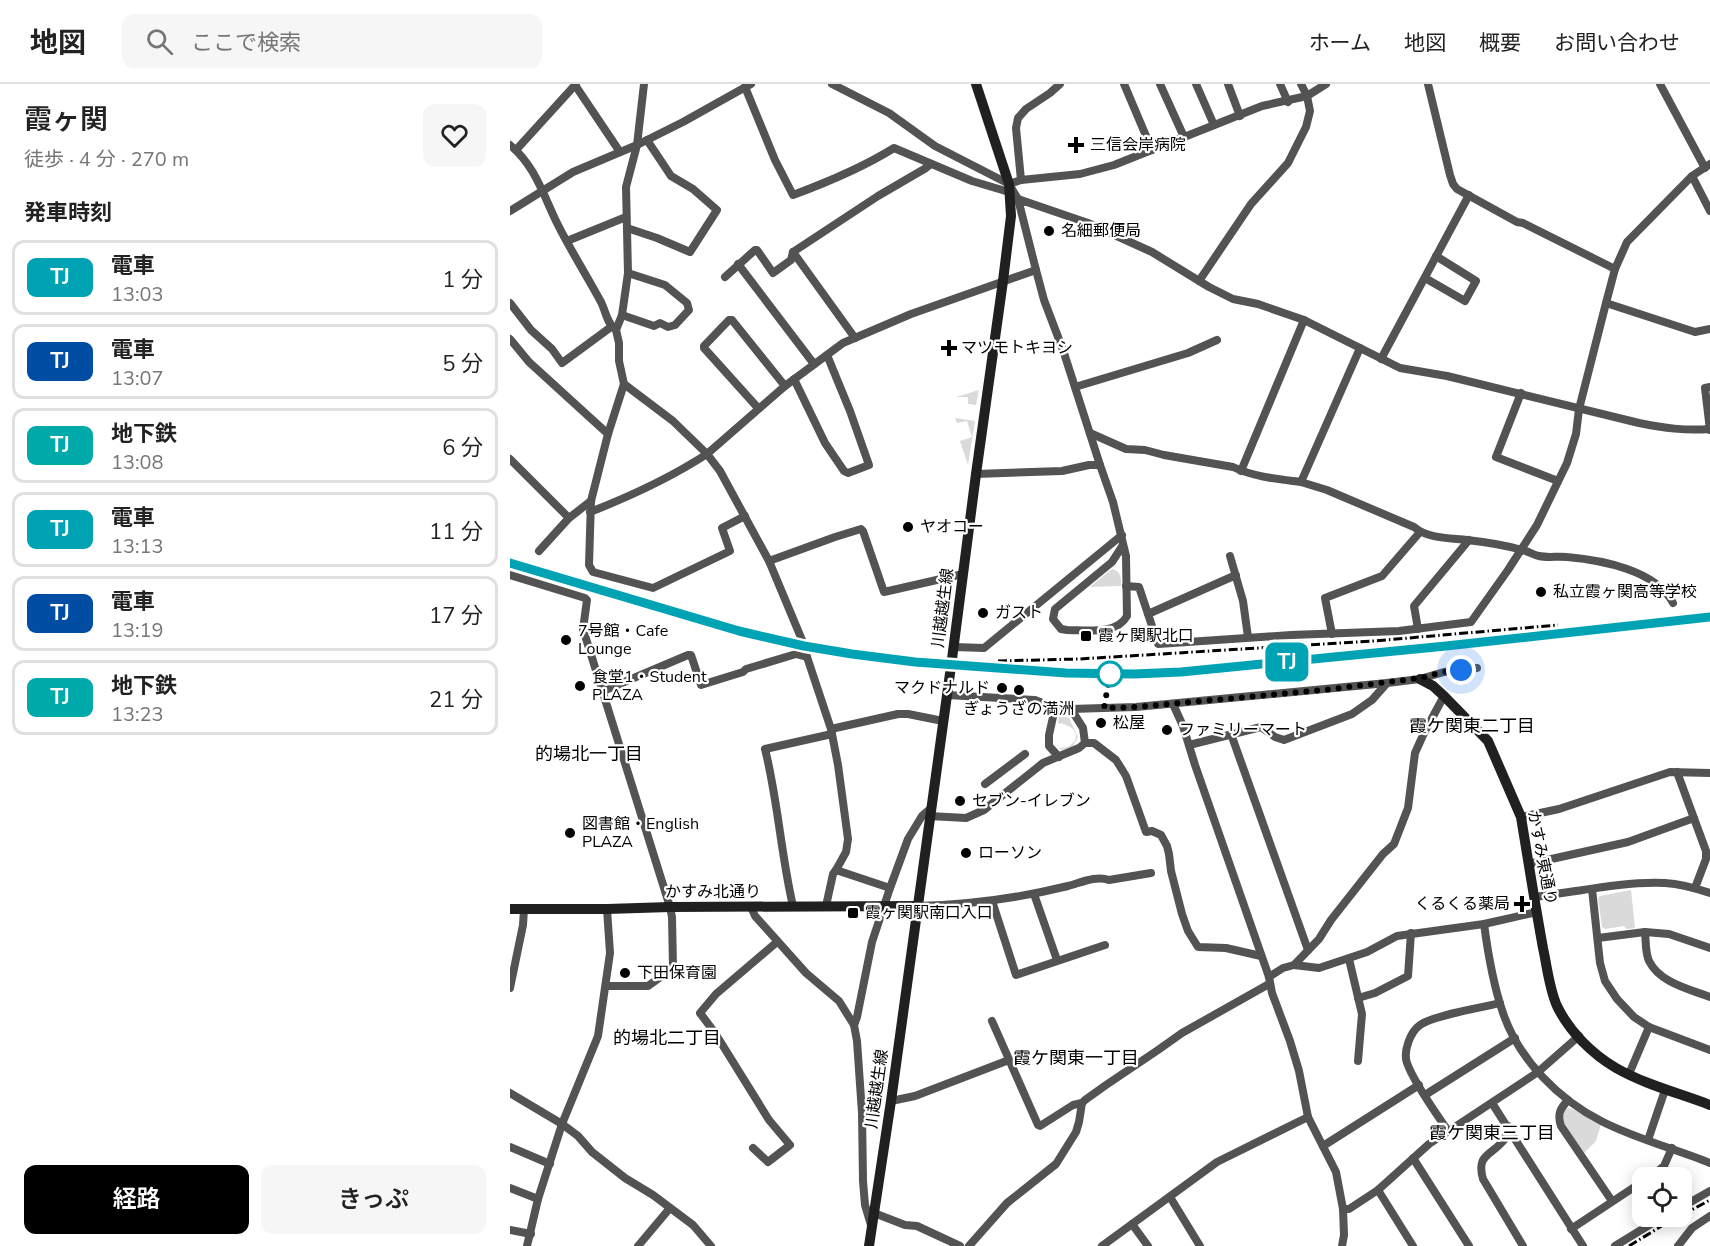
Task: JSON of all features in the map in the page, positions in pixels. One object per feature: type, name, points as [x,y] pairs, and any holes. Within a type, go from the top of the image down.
[{"type":"main road","name":"川越越生線","points":[[868,1246],[891,1101],[954,648],[1011,216],[1012,192],[976,84]]},
{"type":"main road","name":"かすみ東通り","points":[[1420,678],[1444,696],[1488,741],[1521,816],[1548,974],[1556,1004],[1567,1023],[1600,1057],[1629,1074],[1665,1090],[1710,1105]]},
{"type":"main road","name":"かすみ北通り","points":[[510,909],[917,906]]},
{"type":"street","points":[[510,303],[531,330],[552,349],[562,363],[614,328],[622,315],[628,273],[626,187],[637,146],[644,84]]},
{"type":"street","points":[[832,84],[889,113],[935,146],[1012,192],[1044,300],[1113,502],[1126,556],[1127,616],[1124,622],[1114,629],[1060,629],[1053,619],[1053,614],[1059,606],[1112,562],[1123,545]]},
{"type":"street","points":[[1012,192],[1021,180],[1016,128],[1018,118],[1026,109],[1060,84]]},
{"type":"street","points":[[1124,84],[1152,150]]},
{"type":"street","points":[[1160,84],[1184,137]]},
{"type":"street","points":[[1196,84],[1214,125]]},
{"type":"street","points":[[1227,84],[1240,116]]},
{"type":"street","points":[[1280,84],[1288,102]]},
{"type":"street","points":[[1199,281],[1251,204],[1288,163],[1306,127],[1310,111],[1307,96],[1301,84]]},
{"type":"street","points":[[1021,180],[1080,174],[1114,165],[1262,106],[1307,96],[1326,84]]},
{"type":"street","points":[[1428,84],[1453,184],[1457,189],[1517,222],[1615,270]]},
{"type":"street","points":[[1126,586],[1139,587],[1158,644],[1399,631],[1471,622],[1522,550],[1537,525],[1567,463],[1576,434],[1606,303],[1615,270],[1627,242],[1692,176],[1707,166],[1660,84]]},
{"type":"street","points":[[620,152],[576,85],[513,148],[542,189],[582,272],[602,304],[619,343],[618,361],[624,384],[608,434],[591,501],[590,565],[593,572],[653,588],[730,551],[722,528],[745,516]]},
{"type":"street","points":[[510,211],[542,189],[573,172],[637,146],[748,86],[775,160],[793,195],[864,166],[894,148],[972,181],[1012,192],[1099,228],[1152,252],[1233,299],[1258,304],[1304,320],[1406,369],[1447,376],[1580,409],[1689,431],[1710,430],[1705,388],[1710,387]]},
{"type":"street","points":[[627,228],[690,252],[717,210],[693,189],[671,176],[647,140]]},
{"type":"street","points":[[725,277],[754,249],[773,273],[791,260],[793,252],[931,164]]},
{"type":"street","points":[[1692,176],[1710,211]]},
{"type":"street","points":[[1382,359],[1469,195]]},
{"type":"street","points":[[567,241],[626,217]]},
{"type":"street","points":[[793,252],[855,338]]},
{"type":"street","points":[[1425,278],[1465,301],[1476,281],[1436,256]]},
{"type":"street","points":[[738,264],[814,364]]},
{"type":"street","points":[[590,512],[678,473],[707,454],[784,386],[843,343],[910,314],[1036,270]]},
{"type":"street","points":[[622,315],[654,326],[660,323],[668,327],[675,325],[689,310],[687,303],[665,285],[628,273]]},
{"type":"street","points":[[1606,303],[1695,332],[1710,329]]},
{"type":"street","points":[[758,408],[704,348],[729,320],[732,320],[784,386]]},
{"type":"street","points":[[1241,471],[1304,320]]},
{"type":"street","points":[[510,339],[529,362],[608,434]]},
{"type":"street","points":[[1075,387],[1188,353],[1217,340]]},
{"type":"street","points":[[1300,483],[1360,348]]},
{"type":"street","points":[[794,379],[825,443],[844,471],[848,473],[869,465],[827,356]]},
{"type":"street","points":[[624,384],[673,421],[707,454],[720,471],[770,561],[802,640],[832,732],[848,839],[846,852],[833,874],[826,906]]},
{"type":"street","points":[[1521,393],[1496,457],[1558,481]]},
{"type":"street","points":[[1090,433],[1126,449],[1145,450],[1233,467],[1241,471],[1327,490],[1414,527],[1420,532],[1438,537],[1469,540],[1541,556],[1595,561],[1631,571],[1652,580],[1673,603]]},
{"type":"street","points":[[510,459],[569,518]]},
{"type":"street","points":[[976,474],[1062,471],[1100,465]]},
{"type":"street","points":[[539,551],[569,518],[591,501]]},
{"type":"street","points":[[770,561],[861,529],[884,592],[963,574]]},
{"type":"street","points":[[1332,634],[1325,598],[1382,576],[1420,532]]},
{"type":"street","points":[[954,648],[984,648],[1122,535]]},
{"type":"street","points":[[1418,629],[1414,606],[1469,540]]},
{"type":"street","points":[[1230,556],[1243,601],[1248,638]]},
{"type":"street","points":[[510,575],[587,600],[583,629],[670,907],[673,968],[648,986],[606,986]]},
{"type":"street","points":[[1148,614],[1236,575]]},
{"type":"street","points":[[603,691],[688,655],[691,655],[701,685],[796,654],[807,657]]},
{"type":"street","points":[[947,695],[1035,700],[1055,708],[1136,707],[1387,683],[1478,668]]},
{"type":"street","points":[[1189,745],[1261,727],[1275,737],[1284,740],[1352,714],[1372,700],[1387,683]]},
{"type":"street","points":[[1294,965],[1319,939],[1331,920],[1383,854],[1394,844],[1408,808],[1415,753],[1444,696]]},
{"type":"street","points":[[1173,704],[1183,726],[1296,1061],[1308,1117],[1336,1172],[1343,1209],[1342,1246]]},
{"type":"street","points":[[1055,708],[1049,746],[1059,757]]},
{"type":"street","points":[[1071,709],[1083,728],[1085,742]]},
{"type":"street","points":[[793,906],[772,777],[765,749],[898,714],[943,721]]},
{"type":"street","points":[[1231,734],[1308,950]]},
{"type":"street","points":[[854,1025],[872,942],[908,838],[922,816],[930,812],[966,818],[984,810],[1043,763],[1079,748],[1085,742]]},
{"type":"street","points":[[1085,742],[1094,743],[1116,760],[1126,776],[1146,832],[1156,832],[1164,839],[1170,854],[1171,871],[1182,914],[1188,931],[1198,947],[1226,948],[1261,956]]},
{"type":"street","points":[[985,784],[1025,754]]},
{"type":"street","points":[[1521,816],[1559,809],[1670,772],[1710,773]]},
{"type":"street","points":[[1677,772],[1706,851],[1706,859],[1695,888]]},
{"type":"street","points":[[1529,864],[1628,842],[1694,818]]},
{"type":"street","points":[[836,870],[890,888]]},
{"type":"street","points":[[917,906],[948,906],[992,901],[1034,894],[1088,880],[1104,878],[1109,880],[1151,873]]},
{"type":"street","points":[[1535,897],[1648,883],[1667,883],[1710,893]]},
{"type":"street","points":[[1592,889],[1600,963],[1605,981],[1617,999],[1634,1017],[1650,1027],[1710,1050]]},
{"type":"street","points":[[1034,894],[1057,960]]},
{"type":"street","points":[[992,901],[1016,975],[1105,945]]},
{"type":"street","points":[[751,907],[755,916],[806,973],[839,1001],[854,1025],[862,1113],[865,1205],[872,1225]]},
{"type":"street","points":[[510,987],[523,925],[524,909]]},
{"type":"street","points":[[527,1246],[538,1199],[562,1124],[598,1036],[610,953],[607,909]]},
{"type":"street","points":[[969,1246],[1007,1203],[1056,1164],[1076,1132],[1080,1122],[1082,1104],[1085,1100],[1182,1033],[1269,981],[1283,968],[1294,965],[1319,968],[1367,952],[1397,936],[1484,924],[1537,912]]},
{"type":"street","points":[[1484,924],[1491,968],[1504,1016],[1515,1038],[1546,1081],[1568,1100],[1602,1122],[1710,1163]]},
{"type":"street","points":[[1598,938],[1645,932],[1669,934],[1710,948]]},
{"type":"street","points":[[1645,932],[1649,961],[1657,972],[1675,985],[1710,997]]},
{"type":"street","points":[[1358,998],[1375,993],[1408,976],[1411,933]]},
{"type":"street","points":[[753,1148],[768,1162],[790,1145],[769,1120],[700,1013],[716,994],[777,942]]},
{"type":"street","points":[[1349,959],[1362,1014],[1358,1061]]},
{"type":"street","points":[[1448,1131],[1406,1062],[1408,1045],[1415,1030],[1430,1020],[1500,1003]]},
{"type":"street","points":[[992,1021],[1038,1125],[1072,1105],[1082,1104]]},
{"type":"street","points":[[1629,1074],[1650,1027]]},
{"type":"street","points":[[1343,1209],[1349,1209],[1378,1191],[1429,1144],[1538,1072],[1578,1036]]},
{"type":"street","points":[[1425,1095],[1515,1038]]},
{"type":"street","points":[[891,1101],[915,1096],[1009,1060]]},
{"type":"street","points":[[1323,1146],[1419,1085]]},
{"type":"street","points":[[1648,1140],[1665,1090]]},
{"type":"street","points":[[510,1093],[578,1136],[592,1152],[625,1178],[693,1225],[711,1246]]},
{"type":"street","points":[[1568,1100],[1558,1115],[1561,1126],[1612,1201]]},
{"type":"street","points":[[1492,1103],[1583,1246]]},
{"type":"street","points":[[1102,1246],[1217,1162],[1308,1117]]},
{"type":"street","points":[[1508,1126],[1505,1139],[1484,1156],[1480,1169],[1483,1179],[1523,1246]]},
{"type":"street","points":[[510,1147],[550,1164]]},
{"type":"street","points":[[1663,1167],[1672,1148]]},
{"type":"street","points":[[1413,1158],[1469,1246]]},
{"type":"street","points":[[510,1188],[538,1199]]},
{"type":"street","points":[[1571,1229],[1632,1188]]},
{"type":"street","points":[[1378,1191],[1413,1246]]},
{"type":"street","points":[[1692,1201],[1710,1191]]},
{"type":"street","points":[[1170,1197],[1200,1246]]},
{"type":"street","points":[[638,1246],[670,1208]]},
{"type":"street","points":[[874,1213],[905,1226],[917,1226],[960,1246]]},
{"type":"street","points":[[1678,1246],[1692,1228],[1710,1216]]},
{"type":"street","points":[[1132,1224],[1148,1246]]},
{"type":"street","points":[[1615,1246],[1646,1227]]},
{"type":"street","points":[[510,1230],[531,1234]]},
{"type":"shaded area","points":[[979,390],[976,405],[968,404],[968,397],[956,397]]},
{"type":"shaded area","points":[[955,418],[975,421],[968,465],[960,441],[972,437],[967,421],[957,423]]},
{"type":"shaded area","points":[[1113,569],[1121,578],[1121,586],[1090,587],[1109,571]]},
{"type":"shaded area","points":[[1059,715],[1069,718],[1078,737],[1073,746],[1062,750],[1058,748],[1071,745],[1076,737],[1072,728],[1058,723]]},
{"type":"shaded area","points":[[1631,890],[1635,928],[1627,929],[1624,926],[1605,929],[1602,927],[1598,898]]},
{"type":"shaded area","points":[[1568,1108],[1601,1124],[1596,1141],[1583,1154],[1564,1122],[1564,1110]]},
{"type":"railway","points":[[510,563],[702,622],[794,644],[901,660],[1057,672],[1181,672],[1469,644],[1710,617]]},
{"type":"railway","points":[[998,661],[1079,659],[1374,641],[1558,625]]},
{"type":"railway","points":[[1692,1210],[1710,1200]]},
{"type":"railway","points":[[1629,1246],[1660,1227]]},
{"type":"train","name":"TJ","points":[[510,563],[739,631],[804,646],[915,662],[1066,673],[1181,672],[1710,617]]},
{"type":"place","name":"三信会岸病院","points":[[1076,145]]},
{"type":"place","name":"名細郵便局","points":[[1049,231]]},
{"type":"place","name":"マツモトキヨシ","points":[[949,348]]},
{"type":"place","name":"ヤオコー","points":[[908,527]]},
{"type":"place","name":"私立霞ヶ関高等学校","points":[[1541,592]]},
{"type":"place","name":"ガスト","points":[[983,613]]},
{"type":"place","name":"霞ヶ関駅北口","points":[[1086,636]]},
{"type":"place","name":"7号館・Cafe Lounge","points":[[566,640]]},
{"type":"place","name":"食堂1・Student PLAZA","points":[[580,686]]},
{"type":"place","name":"マクドナルド","points":[[1002,688]]},
{"type":"place","name":"ぎょうざの満洲","points":[[1019,690]]},
{"type":"place","name":"松屋","points":[[1101,723]]},
{"type":"place","name":"ファミリーマート","points":[[1167,730]]},
{"type":"place","name":"セブン-イレブン","points":[[960,801]]},
{"type":"place","name":"図書館・English PLAZA","points":[[570,833]]},
{"type":"place","name":"ローソン","points":[[966,853]]},
{"type":"place","name":"くるくる薬局","points":[[1522,904]]},
{"type":"place","name":"霞ヶ関駅南口入口","points":[[853,913]]},
{"type":"place","name":"下田保育園","points":[[625,973]]},
{"type":"district","name":"霞ケ関東二丁目","points":[[1472,726]]},
{"type":"district","name":"的場北一丁目","points":[[589,754]]},
{"type":"district","name":"的場北二丁目","points":[[667,1038]]},
{"type":"district","name":"霞ケ関東一丁目","points":[[1076,1058]]},
{"type":"district","name":"霞ケ関東三丁目","points":[[1492,1133]]},
{"type":"route","points":[[1110,674],[1104,708],[1324,690],[1387,683],[1461,670]]}]
